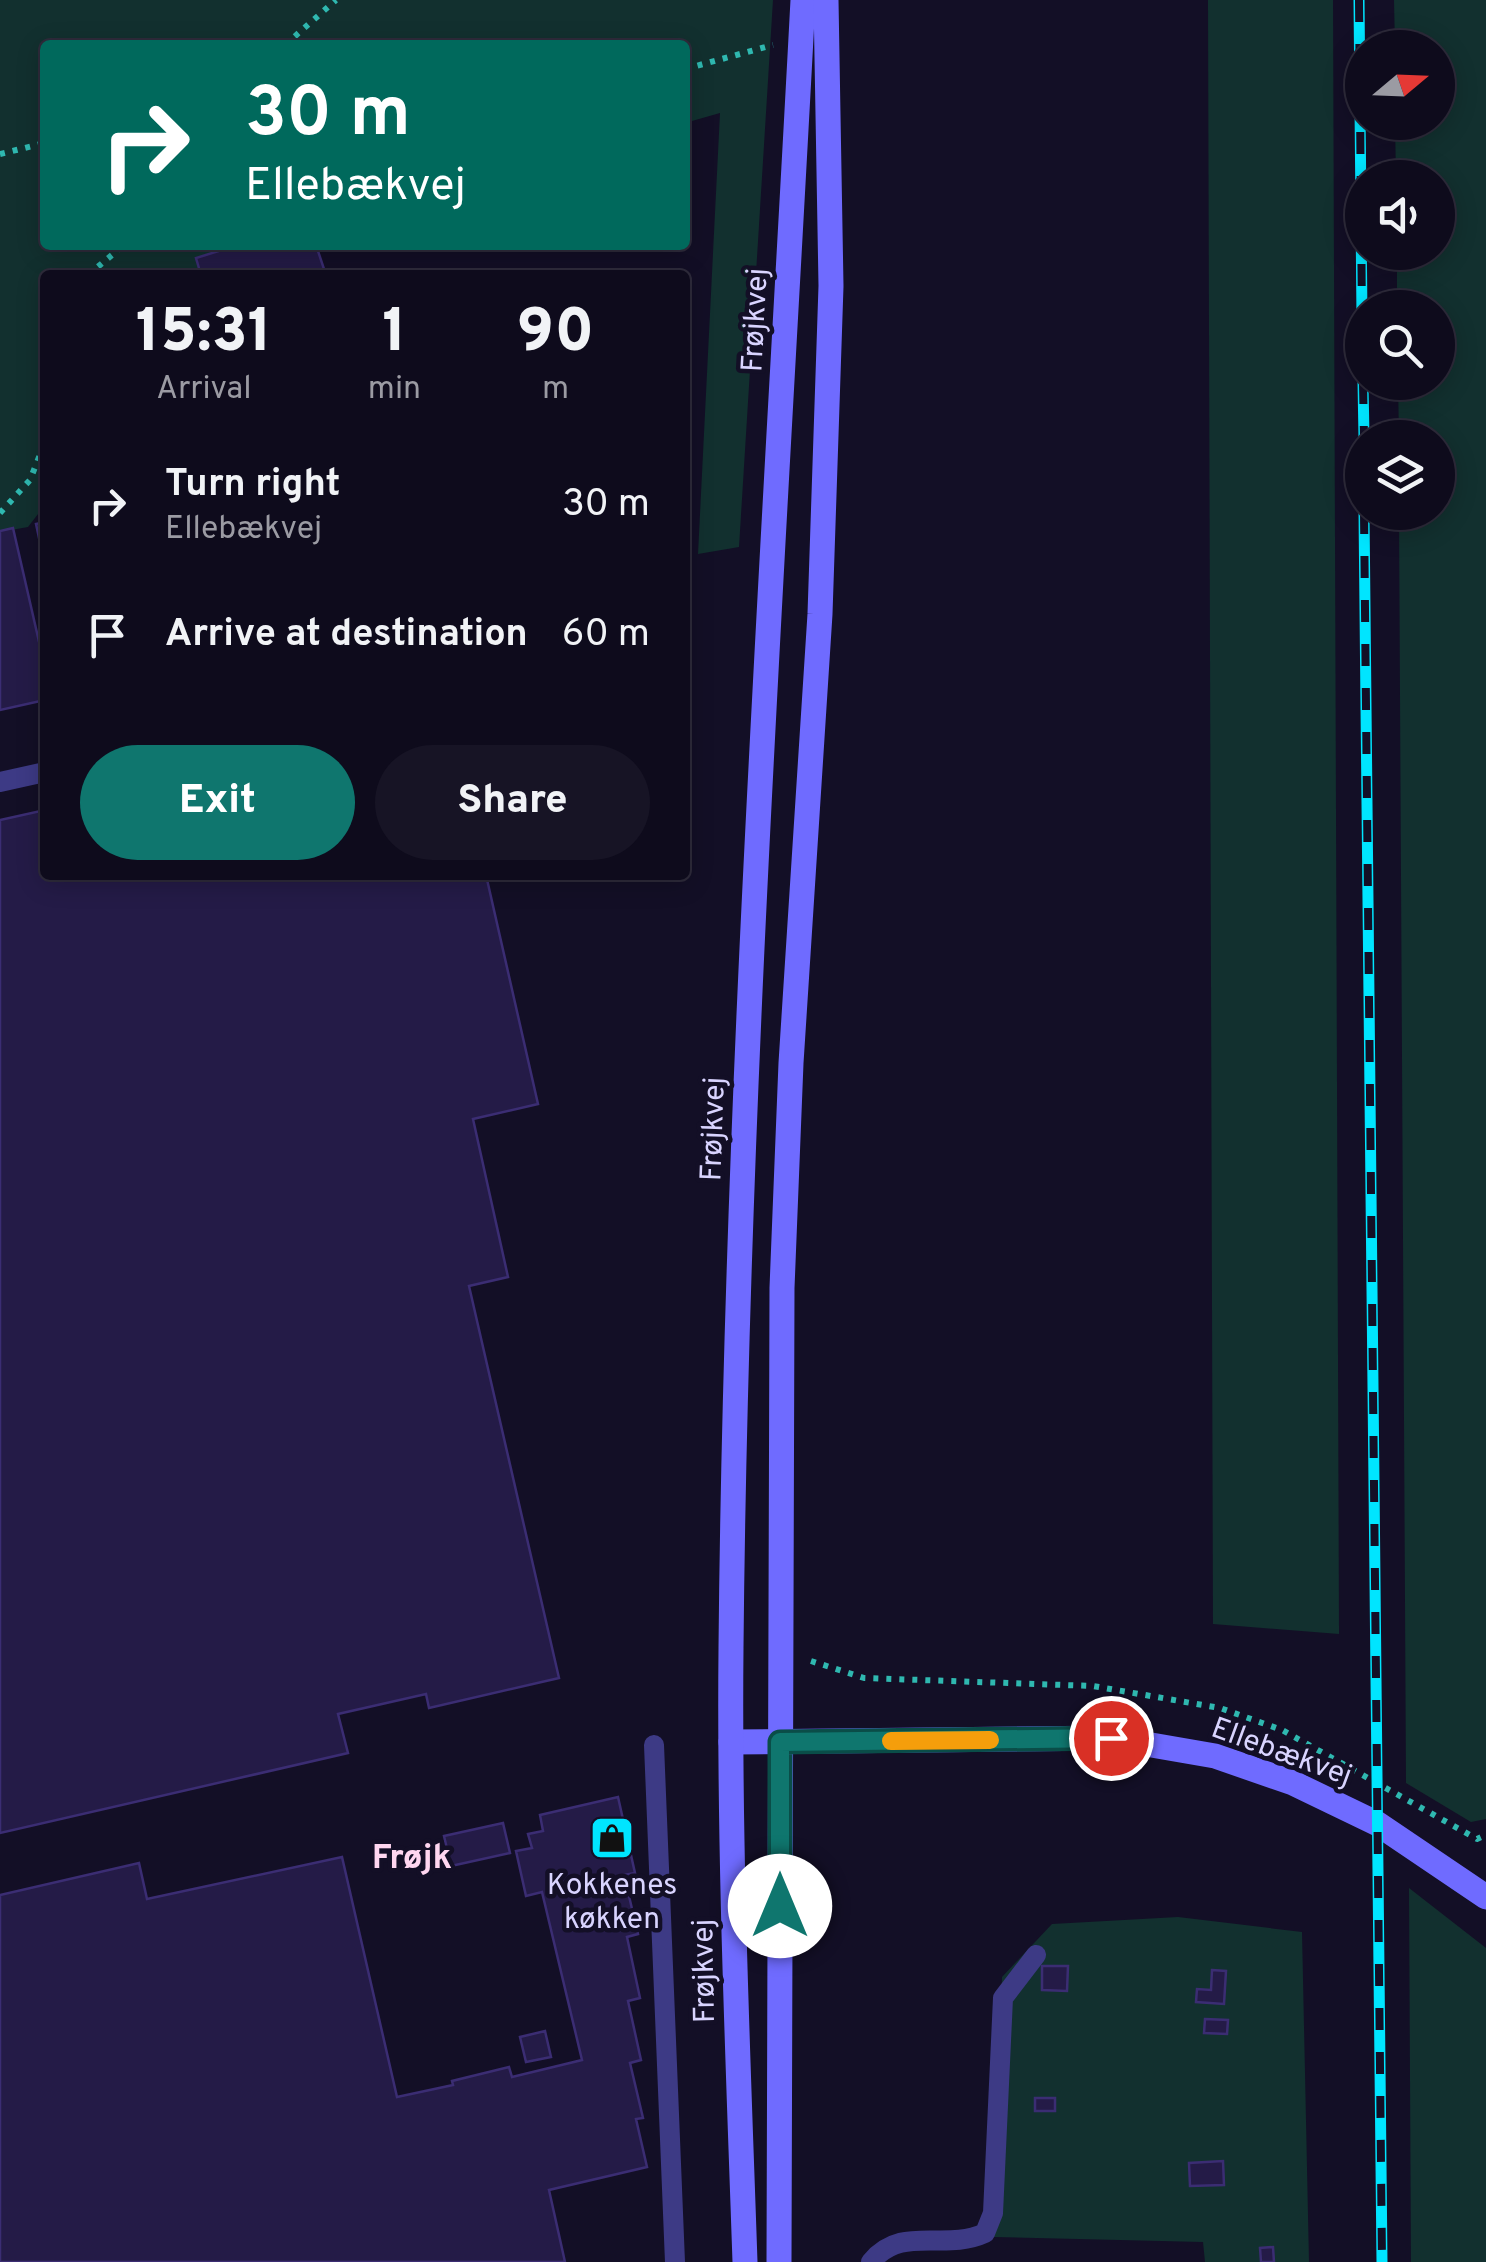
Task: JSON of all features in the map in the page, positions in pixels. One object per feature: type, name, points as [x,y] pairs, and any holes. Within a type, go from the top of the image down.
[{"type":"street","name":"Frøjkvej","points":[[745,2262],[732,1742],[745,1105],[802,0]]},
{"type":"street","points":[[780,2262],[782,1288],[791,1063],[820,614],[831,286],[826,0]]},
{"type":"street","name":"Ellebækvej","points":[[732,1742],[1111,1738],[1216,1756],[1293,1783],[1378,1824],[1486,1896]]},
{"type":"lane","points":[[0,782],[40,773]]},
{"type":"lane","points":[[654,1745],[675,2262]]},
{"type":"lane","points":[[871,2262],[894,2242],[970,2240],[985,2233],[993,2213],[1003,1998],[1036,1955]]},
{"type":"path","points":[[291,40],[336,0]]},
{"type":"path","points":[[690,68],[780,44]]},
{"type":"path","points":[[0,154],[40,144]]},
{"type":"path","points":[[94,270],[118,250]]},
{"type":"path","points":[[0,513],[30,480],[40,455]]},
{"type":"green space","points":[[0,0],[773,0],[739,547],[698,554],[720,113],[690,122],[690,40],[40,40],[40,250],[285,250],[222,270],[40,270],[40,511],[28,527],[0,532]]},
{"type":"green space","points":[[1208,0],[1333,0],[1339,1634],[1213,1624]]},
{"type":"green space","points":[[1394,0],[1486,0],[1486,1819],[1471,1822],[1406,1783],[1399,530],[1455,530],[1455,420],[1399,420],[1398,400],[1455,400],[1455,290],[1397,290],[1397,270],[1455,270],[1455,160],[1396,160],[1395,140],[1455,140],[1455,30],[1395,30]]},
{"type":"green space","points":[[1409,1888],[1486,1948],[1486,2262],[1411,2262]]},
{"type":"green space","points":[[1178,1917],[1302,1932],[1309,2262],[1205,2262],[1203,2242],[994,2237],[1002,1977],[1052,1924]]},
{"type":"building","points":[[222,250],[318,250],[324,270],[200,270],[196,258]]},
{"type":"building","points":[[13,528],[40,646],[40,701],[0,710],[0,531]]},
{"type":"building","points":[[40,811],[40,880],[487,880],[538,1104],[473,1119],[508,1277],[469,1286],[559,1678],[429,1708],[426,1694],[338,1714],[348,1753],[0,1833],[0,820]]},
{"type":"building","points":[[618,1797],[635,1873],[624,1875],[638,1934],[627,1937],[640,1998],[628,2001],[641,2060],[630,2063],[643,2118],[636,2119],[647,2167],[549,2190],[565,2262],[0,2262],[0,1895],[139,1863],[147,1899],[342,1857],[397,2097],[509,2067],[512,2077],[582,2060],[542,1892],[526,1896],[516,1851],[532,1848],[528,1834],[543,1831],[540,1815]]},
{"type":"building","points":[[503,1823],[510,1853],[451,1866],[444,1836]]},
{"type":"building","points":[[1042,1966],[1068,1966],[1067,1991],[1042,1990]]},
{"type":"building","points":[[1212,1970],[1226,1971],[1224,2004],[1196,2002],[1197,1989],[1211,1990]]},
{"type":"building","points":[[1205,2019],[1228,2020],[1227,2034],[1204,2033]]},
{"type":"building","points":[[545,2031],[551,2057],[526,2062],[520,2037]]},
{"type":"building","points":[[1035,2098],[1055,2098],[1055,2111],[1035,2111]]},
{"type":"building","points":[[1223,2161],[1224,2185],[1190,2186],[1189,2163]]},
{"type":"building","points":[[1273,2247],[1274,2262],[1261,2262],[1260,2248]]},
{"type":"railway","points":[[1359,0],[1362,290]]},
{"type":"railway","points":[[1363,400],[1364,420]]},
{"type":"railway","points":[[1364,530],[1382,2262]]},
{"type":"slow traffic","points":[[891,1741],[990,1740]]},
{"type":"place","name":"Kokkenes køkken","points":[[612,1838]]},
{"type":"district","name":"Frøjk","points":[[412,1856]]},
{"type":"route","points":[[780,1906],[780,1742],[1111,1738]]}]
